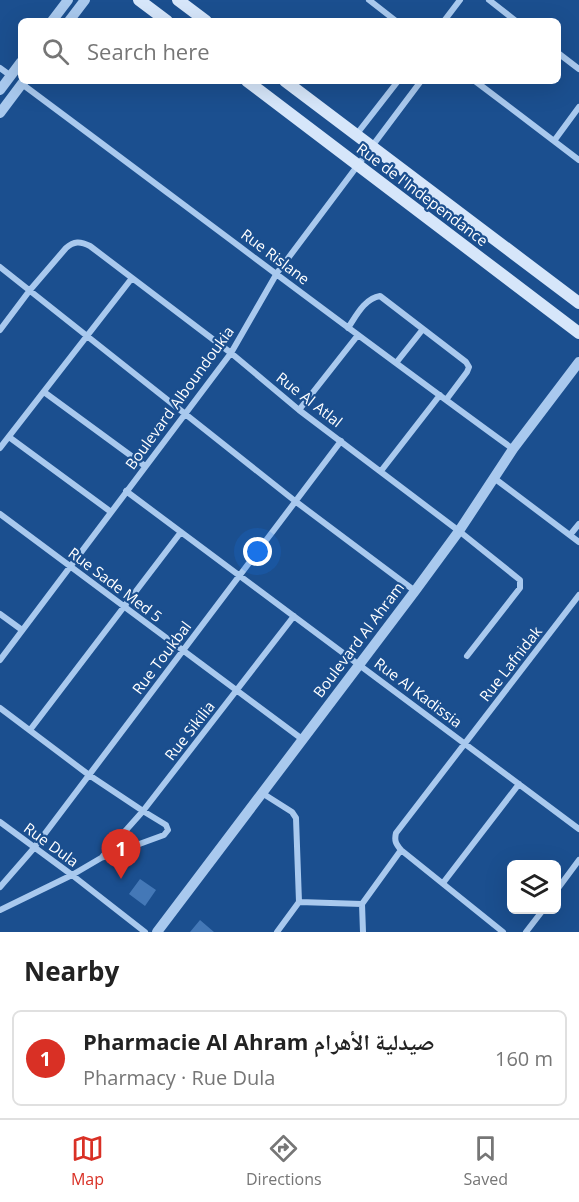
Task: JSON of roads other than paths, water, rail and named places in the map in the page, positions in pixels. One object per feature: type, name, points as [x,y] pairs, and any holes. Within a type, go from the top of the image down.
[{"type":"main road","points":[[139,0],[163,18]]},
{"type":"main road","points":[[178,0],[202,18]]},
{"type":"main road","name":"Rue de l'Independance","points":[[251,84],[579,333]]},
{"type":"main road","name":"Rue de l'Independance","points":[[289,84],[579,303]]},
{"type":"street","points":[[54,18],[68,0]]},
{"type":"street","points":[[71,18],[85,0]]},
{"type":"street","points":[[369,0],[392,18]]},
{"type":"street","points":[[446,18],[460,0]]},
{"type":"street","points":[[489,0],[512,18]]},
{"type":"street","points":[[561,55],[579,69]]},
{"type":"street","points":[[0,90],[18,66]]},
{"type":"street","points":[[0,68],[11,76]]},
{"type":"street","points":[[0,113],[22,84]]},
{"type":"street","name":"Rue Rislane","points":[[24,84],[513,449]]},
{"type":"street","points":[[356,135],[396,84]]},
{"type":"street","name":"Boulevard Alboundoukia","points":[[0,660],[231,353],[277,273],[420,84]]},
{"type":"street","points":[[479,84],[579,160]]},
{"type":"street","points":[[554,141],[579,107]]},
{"type":"street","name":"Rue Al Atlal","points":[[30,290],[71,243],[83,242],[90,246],[520,579],[520,588],[467,656]]},
{"type":"street","points":[[0,267],[295,501],[415,591]]},
{"type":"street","points":[[0,448],[132,278]]},
{"type":"street","points":[[0,330],[30,290]]},
{"type":"street","points":[[348,328],[368,301],[381,296],[466,362],[469,367],[467,372],[446,400]]},
{"type":"street","points":[[396,363],[423,329]]},
{"type":"street","points":[[299,410],[358,335]]},
{"type":"street","name":"Boulevard Al Ahram","points":[[157,932],[415,591],[459,531],[513,449],[579,362]]},
{"type":"street","points":[[44,392],[145,466]]},
{"type":"street","points":[[381,471],[440,395]]},
{"type":"street","points":[[9,437],[111,512]]},
{"type":"street","name":"Rue Toukbal","points":[[0,887],[34,848],[341,441]]},
{"type":"street","points":[[494,478],[579,542]]},
{"type":"street","name":"Rue Al Kadissia","points":[[126,491],[579,829]]},
{"type":"street","name":"Rue Sade Med 5","points":[[0,514],[302,739]]},
{"type":"street","points":[[570,535],[579,524]]},
{"type":"street","points":[[30,730],[181,532]]},
{"type":"street","name":"Rue Lafnidak","points":[[401,850],[395,842],[396,833],[579,595]]},
{"type":"street","points":[[0,614],[22,630]]},
{"type":"street","name":"Rue Sikilia","points":[[101,858],[143,811],[294,616]]},
{"type":"street","points":[[0,708],[89,775],[168,827],[164,835],[101,858],[72,875],[0,910]]},
{"type":"street","points":[[443,884],[519,784]]},
{"type":"street","points":[[262,793],[287,808],[296,818],[299,902],[277,932]]},
{"type":"street","name":"Rue Dula","points":[[0,822],[145,932]]},
{"type":"street","points":[[363,932],[362,904],[401,850],[502,932]]},
{"type":"street","points":[[561,884],[579,860]]},
{"type":"street","points":[[299,902],[362,904]]},
{"type":"street","points":[[526,932],[539,914]]},
{"type":"place","name":"Pharmacie Al Ahram صيدلية الأهرام","points":[[121,879]]}]
